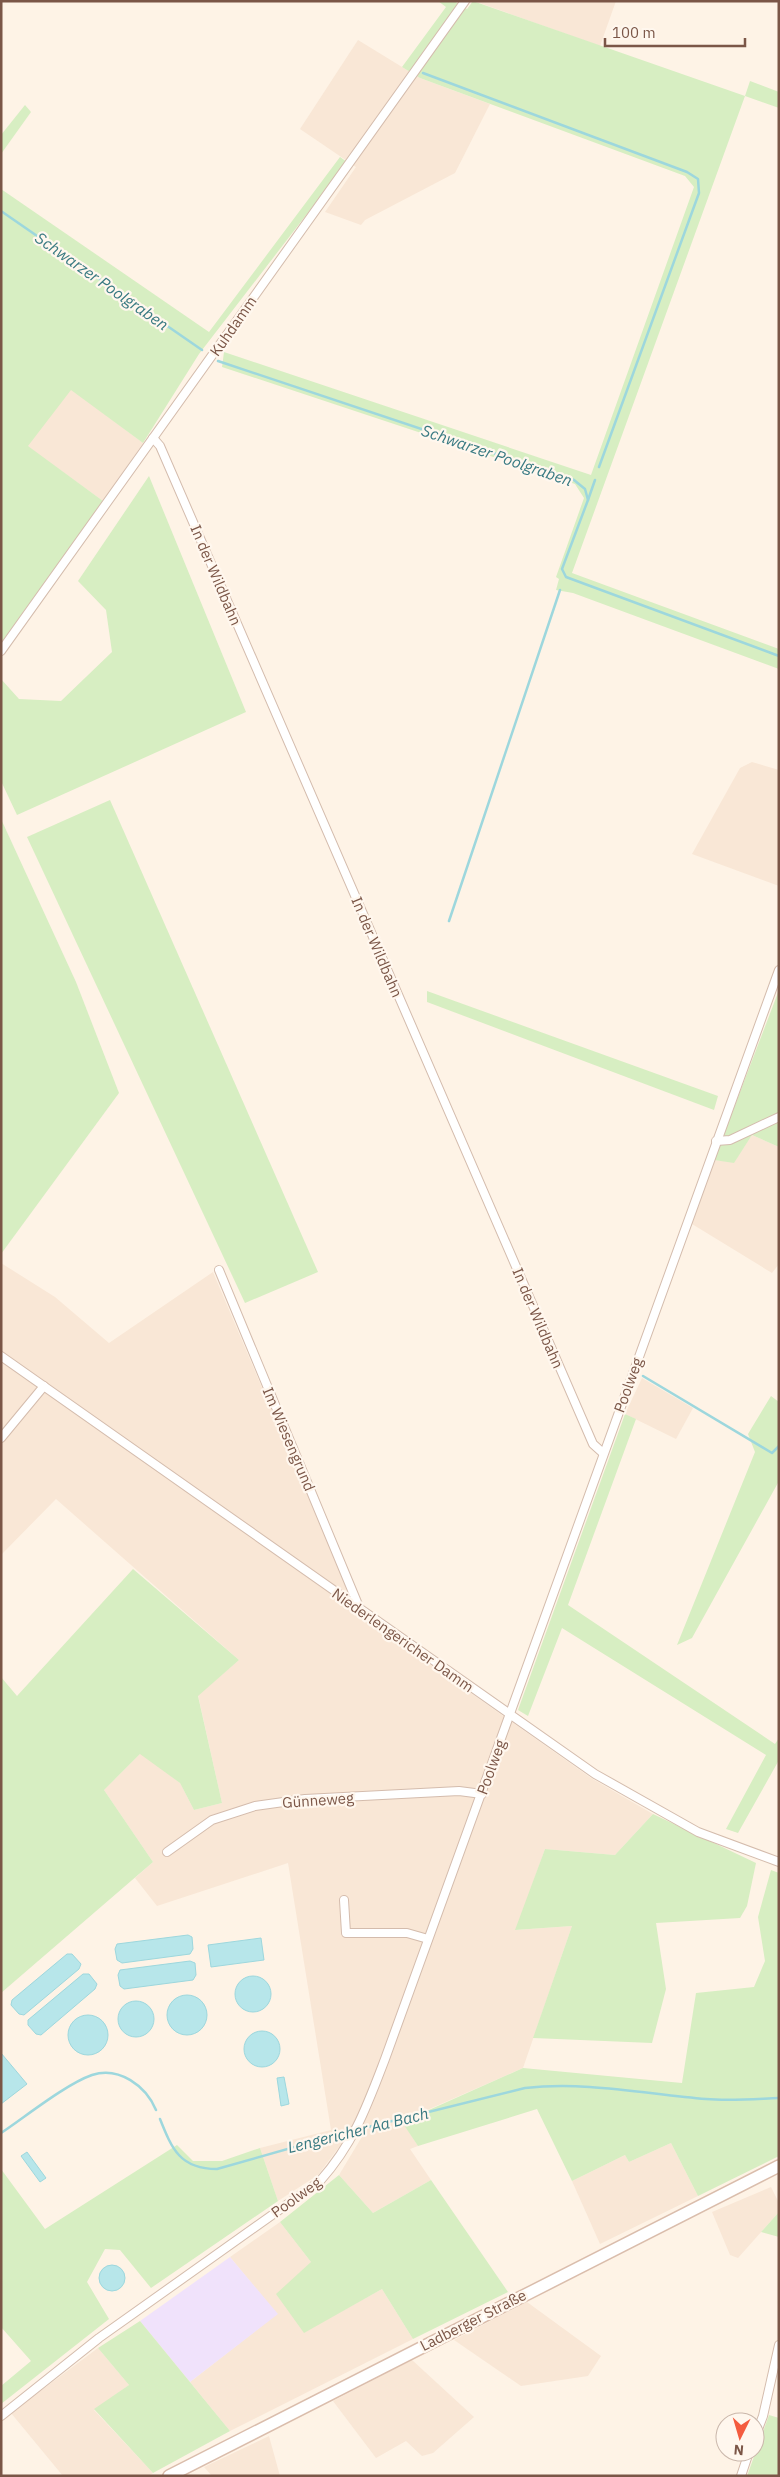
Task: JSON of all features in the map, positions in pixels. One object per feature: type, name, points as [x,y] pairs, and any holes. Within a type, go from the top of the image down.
[{"type":"main road","name":"Ladberger Straße","points":[[169,2476],[779,2166]]},
{"type":"street","name":"Kuhdamm","points":[[1,651],[465,1]]},
{"type":"street","name":"In der Wildbahn","points":[[153,438],[160,446],[164,455],[593,1444],[604,1453]]},
{"type":"street","name":"Poolweg","points":[[1,2416],[99,2338],[320,2182],[338,2162],[351,2141],[361,2119],[482,1794],[779,970]]},
{"type":"street","points":[[716,1141],[730,1140],[779,1117]]},
{"type":"street","name":"Im Wiesengrund","points":[[219,1270],[359,1609]]},
{"type":"street","name":"Niederlengericher Damm","points":[[1,1356],[595,1774],[698,1832],[779,1862]]},
{"type":"street","points":[[1,1438],[44,1386]]},
{"type":"street","name":"Günneweg","points":[[167,1852],[212,1820],[255,1806],[305,1799],[459,1791],[482,1794]]},
{"type":"street","points":[[344,1900],[346,1933],[407,1934],[428,1939]]},
{"type":"street","points":[[764,2412],[779,2345]]},
{"type":"street","points":[[741,2476],[746,2462]]},
{"type":"shaded area","points":[[474,1],[616,1],[600,46]]},
{"type":"shaded area","points":[[358,40],[420,78],[490,104],[455,173],[365,220],[361,225],[325,212],[356,167],[300,129]]},
{"type":"shaded area","points":[[71,389],[143,443],[103,501],[27,446]]},
{"type":"shaded area","points":[[752,762],[779,770],[779,886],[692,854],[740,768]]},
{"type":"shaded area","points":[[752,1135],[779,1147],[779,1264],[772,1273],[692,1224],[714,1160],[734,1162]]},
{"type":"shaded area","points":[[1,1263],[55,1297],[109,1343],[213,1272],[347,1588],[339,1600],[591,1778],[653,1814],[615,1855],[545,1849],[516,1930],[572,1926],[523,2068],[402,2121],[418,2146],[410,2149],[431,2180],[373,2213],[339,2175],[363,2135],[342,2143],[318,2175],[278,2201],[260,2148],[331,2130],[288,1863],[157,1906],[135,1878],[153,1862],[104,1790],[141,1753],[180,1783],[194,1810],[222,1803],[198,1695],[239,1660],[56,1499],[1,1555]]},
{"type":"shaded area","points":[[642,1378],[693,1408],[676,1439],[625,1414]]},
{"type":"shaded area","points":[[671,2143],[698,2196],[600,2244],[572,2181],[625,2155],[629,2162]]},
{"type":"shaded area","points":[[771,2187],[779,2203],[779,2212],[738,2258],[730,2255],[712,2212]]},
{"type":"shaded area","points":[[280,2222],[311,2262],[304,2332],[382,2289],[413,2339],[230,2431],[190,2382],[277,2314],[230,2257]]},
{"type":"shaded area","points":[[230,2257],[278,2314],[190,2382],[140,2321]]},
{"type":"shaded area","points":[[527,2302],[601,2356],[588,2376],[521,2386],[454,2340]]},
{"type":"shaded area","points":[[98,2348],[129,2385],[94,2410],[153,2473],[148,2476],[63,2476],[11,2413]]},
{"type":"shaded area","points":[[412,2360],[474,2417],[433,2453],[422,2456],[406,2441],[376,2458],[333,2401]]},
{"type":"shaded area","points":[[269,2436],[280,2476],[212,2476],[204,2467]]},
{"type":"green space","points":[[438,1],[454,1],[467,9],[473,1],[745,96],[572,573],[779,649],[779,669],[573,593],[556,590],[559,579],[556,577],[584,498],[575,484],[222,367],[224,352],[591,475],[694,187],[685,176],[420,78],[402,67],[446,7]]},
{"type":"green space","points":[[750,81],[779,92],[779,108],[745,96]]},
{"type":"green space","points":[[25,105],[31,112],[1,154],[1,135]]},
{"type":"green space","points":[[340,157],[347,162],[199,354],[143,443],[71,390],[28,446],[103,501],[1,643],[1,189],[209,332]]},
{"type":"green space","points":[[149,476],[246,712],[17,815],[1,781],[1,679],[19,699],[61,701],[112,652],[106,610],[78,581]]},
{"type":"green space","points":[[110,800],[318,1272],[245,1303],[27,837]]},
{"type":"green space","points":[[1,819],[76,982],[119,1093],[1,1254]]},
{"type":"green space","points":[[779,990],[779,1147],[752,1135],[734,1163],[714,1160]]},
{"type":"green space","points":[[427,991],[718,1096],[714,1110],[427,1002]]},
{"type":"green space","points":[[771,1396],[779,1402],[779,1481],[692,1638],[677,1645],[755,1452],[748,1434]]},
{"type":"green space","points":[[625,1414],[636,1419],[568,1605],[775,1744],[779,1738],[779,1760],[738,1833],[726,1829],[766,1755],[562,1628],[528,1716],[518,1710]]},
{"type":"green space","points":[[133,1569],[239,1660],[198,1696],[222,1803],[194,1810],[180,1783],[140,1754],[104,1790],[153,1862],[1,1993],[1,1677],[17,1696]]},
{"type":"green space","points":[[653,1814],[756,1863],[747,1906],[740,1918],[656,1923],[666,1989],[652,2043],[533,2038],[572,1926],[515,1930],[545,1849],[615,1855]]},
{"type":"green space","points":[[771,1870],[779,1873],[779,2156],[698,2196],[671,2143],[629,2162],[625,2155],[572,2181],[537,2109],[418,2146],[402,2122],[523,2068],[682,2083],[696,1993],[754,1987],[765,1961],[758,1917]]},
{"type":"green space","points":[[177,2145],[193,2161],[222,2161],[260,2148],[278,2201],[151,2288],[120,2250],[105,2249],[87,2282],[109,2319],[1,2404],[1,2386],[31,2361],[1,2327],[1,2169],[45,2229]]},
{"type":"green space","points":[[339,2175],[373,2213],[431,2180],[508,2292],[413,2339],[382,2289],[304,2333],[276,2294],[311,2262],[280,2222]]},
{"type":"green space","points":[[779,2212],[779,2237],[761,2232]]},
{"type":"green space","points":[[140,2321],[230,2431],[153,2473],[94,2409],[129,2385],[98,2348]]},
{"type":"green space","points":[[769,2415],[779,2418],[779,2476],[747,2476],[752,2462],[765,2462],[765,2426]]},
{"type":"water","points":[[188,1935],[192,1937],[193,1949],[190,1954],[122,1963],[117,1960],[115,1949],[117,1944]]},
{"type":"water","points":[[261,1938],[264,1960],[211,1967],[208,1945]]},
{"type":"water","points":[[67,1954],[72,1954],[81,1964],[79,1969],[24,2015],[19,2014],[11,2005],[12,2000]]},
{"type":"water","points":[[190,1961],[195,1963],[196,1975],[193,1980],[124,1989],[120,1986],[118,1975],[120,1970]]},
{"type":"water","points":[[83,1974],[89,1974],[97,1984],[95,1989],[41,2035],[36,2034],[28,2025],[28,2020]]},
{"type":"water","points":[[253,1976],[260,1977],[266,1981],[270,1987],[270,2001],[266,2007],[260,2011],[253,2012],[246,2011],[240,2007],[236,2001],[235,1994],[236,1987],[240,1981],[246,1977]]},
{"type":"water","points":[[191,1995],[198,1998],[204,2004],[207,2015],[206,2023],[198,2032],[191,2035],[183,2035],[176,2032],[168,2023],[167,2011],[170,2004],[179,1996]]},
{"type":"water","points":[[136,2001],[143,2002],[149,2006],[153,2012],[153,2026],[149,2032],[143,2036],[136,2037],[129,2036],[123,2032],[119,2026],[118,2019],[119,2012],[123,2006],[129,2002]]},
{"type":"water","points":[[92,2015],[99,2018],[105,2024],[108,2035],[107,2043],[99,2052],[92,2055],[84,2055],[77,2052],[69,2043],[68,2031],[71,2024],[80,2016]]},
{"type":"water","points":[[262,2031],[269,2032],[275,2036],[279,2042],[279,2056],[275,2062],[269,2066],[262,2067],[255,2066],[249,2062],[245,2056],[244,2049],[245,2042],[249,2036],[255,2032]]},
{"type":"water","points":[[1,2053],[27,2084],[1,2104]]},
{"type":"water","points":[[284,2077],[289,2104],[281,2106],[277,2078]]},
{"type":"water","points":[[27,2152],[46,2178],[40,2182],[21,2156]]},
{"type":"water","points":[[112,2265],[121,2269],[125,2278],[121,2287],[112,2291],[103,2287],[99,2278],[103,2269]]},
{"type":"waterway","points":[[423,73],[687,172],[698,179],[699,193],[599,467]]},
{"type":"waterway","name":"Schwarzer Poolgraben","points":[[1,211],[202,350]]},
{"type":"waterway","name":"Schwarzer Poolgraben","points":[[218,361],[574,480],[585,489],[588,500],[562,569],[566,577],[779,656]]},
{"type":"waterway","points":[[588,500],[595,480]]},
{"type":"waterway","points":[[449,921],[560,590]]},
{"type":"waterway","points":[[643,1376],[772,1453],[779,1446]]},
{"type":"waterway","name":"Lengericher Aa Bach","points":[[1,2133],[70,2086],[82,2079],[102,2073],[112,2073],[130,2080],[146,2093],[156,2110]]},
{"type":"waterway","name":"Lengericher Aa Bach","points":[[356,2130],[525,2088],[548,2086],[593,2087],[715,2100],[779,2098]]},
{"type":"waterway","name":"Lengericher Aa Bach","points":[[160,2119],[179,2155],[194,2165],[217,2169],[351,2131]]}]
